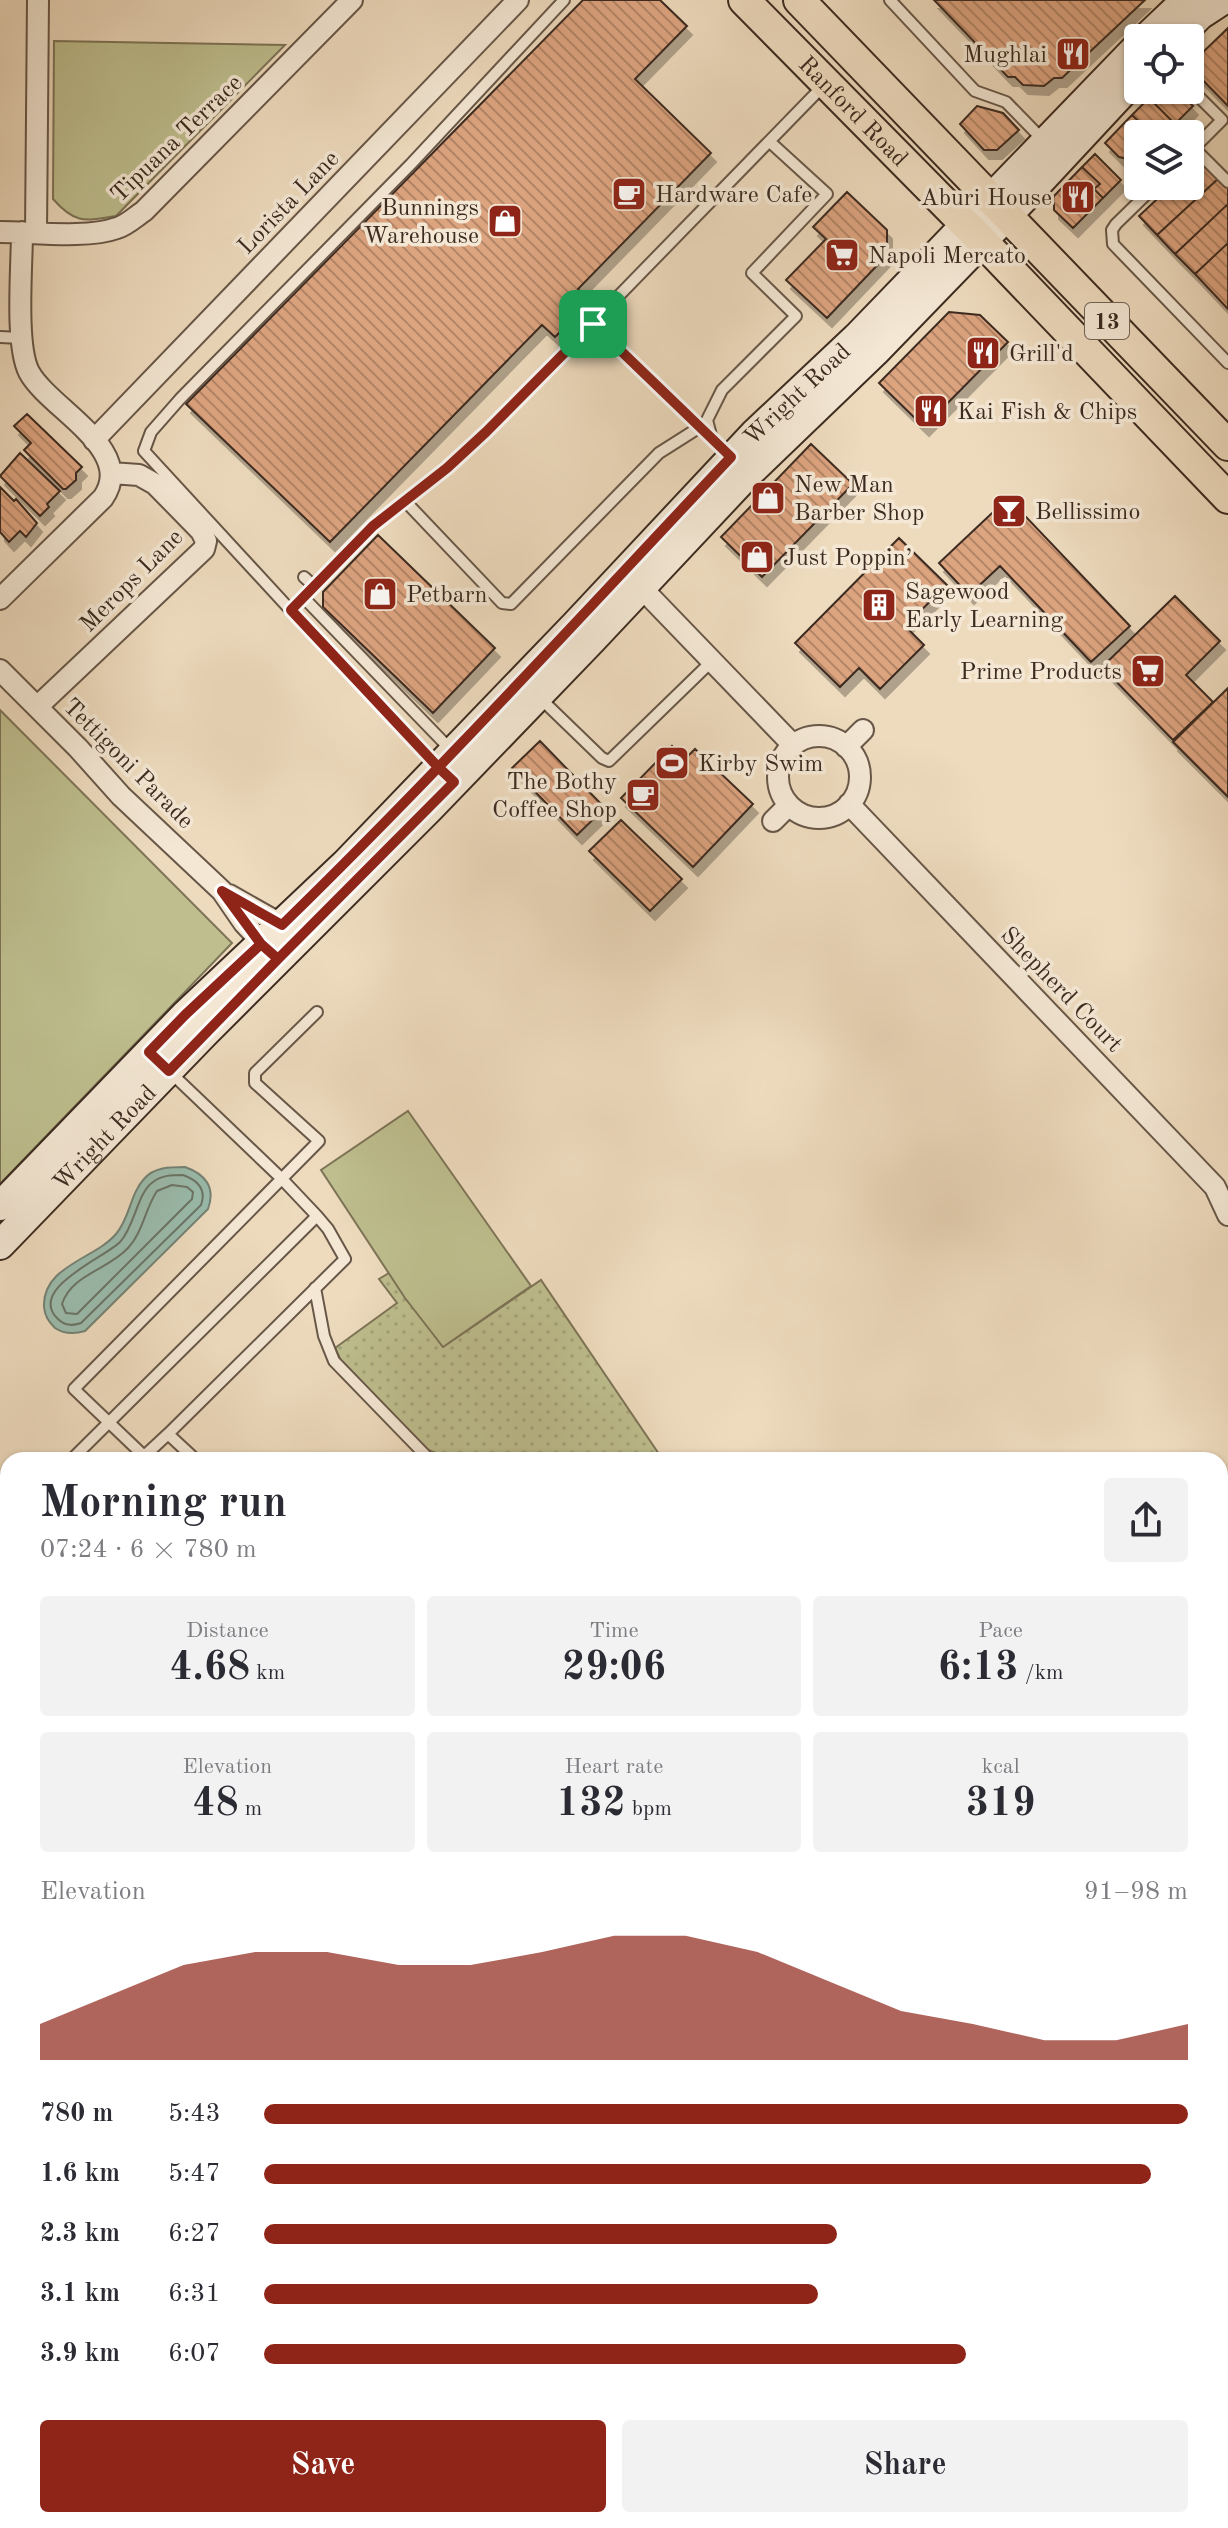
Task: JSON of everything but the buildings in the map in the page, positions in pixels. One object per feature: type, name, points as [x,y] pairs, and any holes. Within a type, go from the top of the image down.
[{"type":"main road","name":"Ranford Road","points":[[744,0],[974,233],[1228,498]]},
{"type":"main road","name":"Ranford Road","points":[[799,0],[817,11],[998,208],[1222,434]]},
{"type":"street","points":[[0,599],[103,498],[111,473],[108,456],[29,374],[23,358],[21,338],[29,232],[38,0]]},
{"type":"street","name":"Tipuana Terrace","points":[[0,232],[97,232],[116,229],[130,222],[352,0]]},
{"type":"street","name":"Lorista Lane","points":[[94,440],[518,0]]},
{"type":"street","points":[[1161,24],[1186,0]]},
{"type":"street","points":[[1191,24],[1223,0]]},
{"type":"street","points":[[998,208],[1045,142],[1124,60]]},
{"type":"street","points":[[998,208],[1124,89]]},
{"type":"street","name":"Wright Road","points":[[454,767],[538,695],[730,457],[866,344],[998,208]]},
{"type":"street","name":"Merops Lane","points":[[37,707],[204,549],[206,541],[201,531],[155,484],[139,475],[111,473]]},
{"type":"street","points":[[634,579],[793,745]]},
{"type":"street","name":"Wright Road","points":[[0,1245],[159,1061],[185,1015],[280,942],[634,579]]},
{"type":"street","name":"Tettigoni Parade","points":[[0,670],[121,796],[280,942]]},
{"type":"street","points":[[846,747],[863,730]]},
{"type":"street","points":[[818,736],[831,738],[846,747],[858,766],[859,780],[849,804],[826,817],[800,813],[789,805],[778,781],[784,755],[793,745],[818,736]]},
{"type":"street","name":"Shepherd Court","points":[[849,804],[1215,1187],[1228,1215]]},
{"type":"street","points":[[773,821],[789,805]]},
{"type":"street","name":"Tettigoni Parade","points":[[222,891],[280,942]]},
{"type":"street","name":"Wright Road","points":[[0,1206],[159,1061]]},
{"type":"lane","points":[[454,767],[291,610],[144,451],[151,432],[261,314],[411,164],[564,0]]},
{"type":"lane","points":[[890,0],[975,91],[1006,102],[1045,142]]},
{"type":"lane","points":[[291,610],[373,526],[476,441],[826,83]]},
{"type":"lane","points":[[1204,102],[1222,120],[1204,138]]},
{"type":"lane","points":[[730,457],[707,420],[722,390],[796,316],[752,273],[827,194],[770,142]]},
{"type":"lane","points":[[1204,161],[1228,182]]},
{"type":"lane","points":[[1141,200],[1112,230],[1113,244],[1228,363]]},
{"type":"lane","points":[[593,324],[730,457]]},
{"type":"lane","points":[[0,337],[21,338]]},
{"type":"lane","points":[[405,501],[506,605],[515,601],[659,453],[700,427]]},
{"type":"lane","points":[[304,577],[314,586]]},
{"type":"lane","points":[[303,597],[454,767]]},
{"type":"lane","points":[[538,695],[602,758],[609,761],[712,661]]},
{"type":"lane","points":[[136,1452],[74,1389],[319,1141],[255,1083],[255,1073],[317,1012]]},
{"type":"lane","points":[[148,1452],[345,1259],[317,1216],[159,1061]]},
{"type":"lane","points":[[79,1452],[317,1216]]},
{"type":"lane","points":[[315,1288],[324,1336],[334,1361],[422,1452]]},
{"type":"lane","points":[[168,1434],[187,1452]]},
{"type":"green space","points":[[54,41],[285,45],[116,216],[81,219],[68,213],[53,199]]},
{"type":"green space","points":[[0,710],[232,943],[0,1184]]},
{"type":"green space","points":[[408,1111],[531,1286],[443,1347],[405,1298],[321,1170]]},
{"type":"green space","points":[[389,1273],[443,1347],[541,1280],[658,1452],[428,1450],[345,1369],[335,1348],[397,1303],[379,1279]]},
{"type":"water","points":[[185,1167],[207,1182],[211,1194],[208,1209],[85,1331],[70,1333],[55,1328],[47,1318],[44,1307],[51,1282],[60,1272],[116,1234],[139,1185],[148,1175],[163,1168]]},
{"type":"place","name":"Mughlai","points":[[1073,54]]},
{"type":"place","name":"Hardware Cafe","points":[[629,194]]},
{"type":"place","name":"Aburi House","points":[[1078,197]]},
{"type":"place","name":"Bunnings Warehouse","points":[[505,221]]},
{"type":"place","name":"Napoli Mercato","points":[[842,255]]},
{"type":"place","name":"Grill'd","points":[[983,353]]},
{"type":"place","name":"Kai Fish & Chips","points":[[931,411]]},
{"type":"place","name":"New Man Barber Shop","points":[[768,498]]},
{"type":"place","name":"Bellissimo","points":[[1009,511]]},
{"type":"place","name":"Just Poppin’","points":[[757,557]]},
{"type":"place","name":"Petbarn","points":[[380,594]]},
{"type":"place","name":"Sagewood Early Learning","points":[[879,605]]},
{"type":"place","name":"Prime Products","points":[[1148,671]]},
{"type":"place","name":"Kirby Swim","points":[[672,763]]},
{"type":"place","name":"The Bothy Coffee Shop","points":[[643,795]]},
{"type":"route","points":[[593,324],[486,432],[447,468],[373,526],[291,610],[438,767],[454,782],[278,959],[261,944],[185,1015],[149,1052],[169,1071],[278,959],[261,944],[222,891],[282,925],[345,864],[412,792],[438,767],[575,625],[731,457],[593,324]]}]
